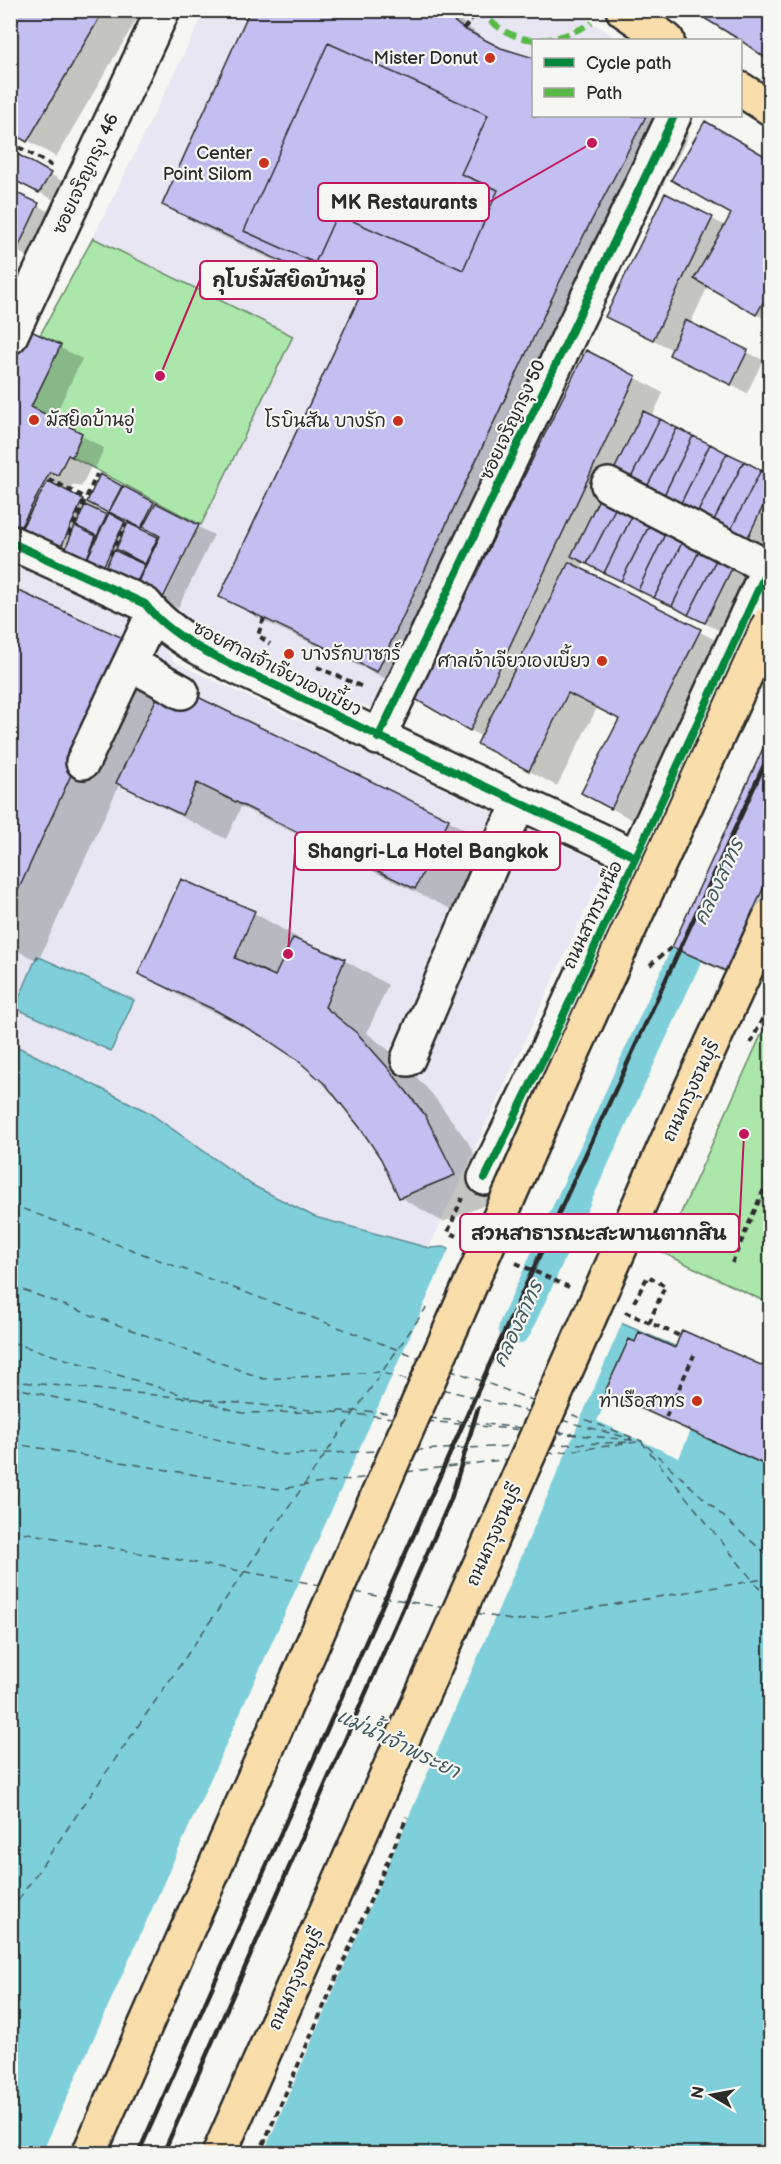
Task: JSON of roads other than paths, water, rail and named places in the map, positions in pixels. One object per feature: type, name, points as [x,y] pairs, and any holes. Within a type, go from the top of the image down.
[{"type":"main road","points":[[623,10],[666,39]]},
{"type":"main road","points":[[742,90],[771,108]]},
{"type":"main road","points":[[89,2154],[560,1080],[771,622]]},
{"type":"main road","name":"ถนนกรุงธนบุรี","points":[[219,2154],[674,1126],[771,917]]},
{"type":"street","name":"ซอยเจริญกรุง 46","points":[[10,337],[163,10]]},
{"type":"street","name":"ซอยเจริญกรุง 50","points":[[378,738],[674,117]]},
{"type":"street","points":[[608,485],[770,566]]},
{"type":"street","name":"ซอยศาลเจ้าเจียวเองเบี้ยว","points":[[10,542],[145,604],[153,614],[189,642],[378,738],[514,817],[636,857]]},
{"type":"street","name":"ถนนสาทรเหนือ","points":[[474,1186],[548,1049],[770,566]]},
{"type":"street","points":[[83,762],[153,614]]},
{"type":"street","points":[[128,667],[144,671],[182,692]]},
{"type":"street","points":[[514,817],[516,860],[434,1052],[408,1059],[514,817]]},
{"type":"water","points":[[37,956],[134,1000],[111,1051],[15,1008]]},
{"type":"water","name":"แม่น้ำเจ้าพระยา","points":[[10,1043],[148,1112],[252,1185],[315,1217],[429,1248],[444,1247],[770,1387],[770,2153],[11,2153]]},
{"type":"waterway","name":"คลองสาทร","points":[[515,1328],[705,914]]},
{"type":"railway","points":[[138,2154],[492,1359],[770,752]]},
{"type":"railway","points":[[163,2154],[451,1499],[478,1408]]},
{"type":"place","name":"Mister Donut","points":[[490,58]]},
{"type":"place","name":"MK Restaurants","points":[[592,143]]},
{"type":"place","name":"Center Point Silom","points":[[264,163]]},
{"type":"place","name":"กุโบร์มัสยิดบ้านอู่","points":[[160,376]]},
{"type":"place","name":"มัสยิดบ้านอู่","points":[[34,420]]},
{"type":"place","name":"โรบินสัน บางรัก","points":[[398,421]]},
{"type":"place","name":"บางรักบาซาร์","points":[[289,654]]},
{"type":"place","name":"ศาลเจ้าเจียวเองเบี้ยว","points":[[602,661]]},
{"type":"place","name":"Shangri-La Hotel Bangkok","points":[[288,954]]},
{"type":"place","name":"สวนสาธารณะสะพานตากสิน","points":[[744,1134]]},
{"type":"place","name":"ท่าเรือสาทร","points":[[697,1401]]}]
